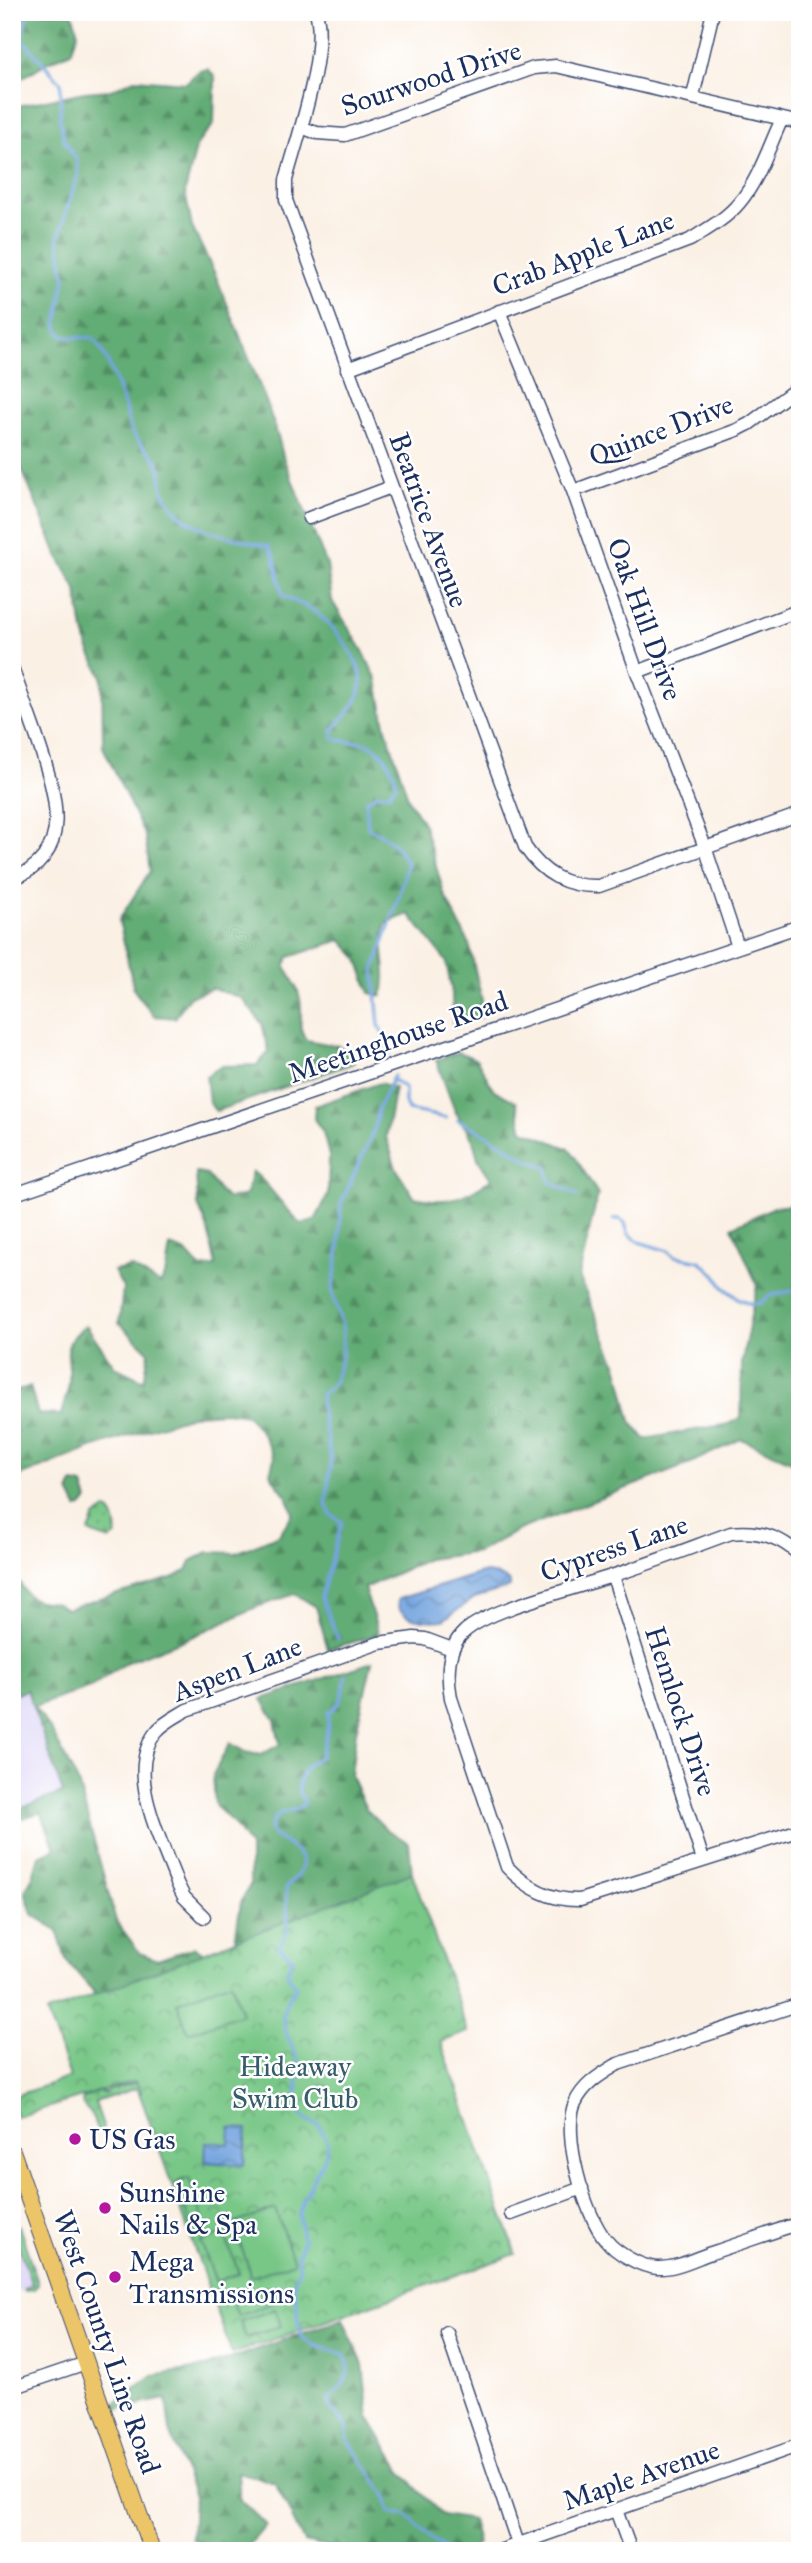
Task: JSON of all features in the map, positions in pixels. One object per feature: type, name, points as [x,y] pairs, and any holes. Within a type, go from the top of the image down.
[{"type":"main road","name":"West County Line Road","points":[[12,2151],[152,2551]]},
{"type":"street","name":"Beatrice Avenue","points":[[316,12],[319,30],[318,54],[286,180],[286,200],[525,847],[535,862],[556,878],[566,882],[599,886],[800,814]]},
{"type":"street","points":[[693,96],[713,12]]},
{"type":"street","name":"Sourwood Drive","points":[[301,127],[331,135],[358,131],[534,68],[556,66],[800,123]]},
{"type":"street","name":"Crab Apple Lane","points":[[347,369],[690,240],[741,201],[782,119]]},
{"type":"street","name":"Oak Hill Drive","points":[[499,311],[573,491],[637,672],[705,847],[738,947]]},
{"type":"street","name":"Quince Drive","points":[[573,491],[737,430],[800,386]]},
{"type":"street","points":[[309,518],[391,487]]},
{"type":"street","points":[[637,672],[800,610]]},
{"type":"street","points":[[12,667],[50,776],[57,817],[51,844],[46,853],[32,869],[12,879]]},
{"type":"street","name":"Meetinghouse Road","points":[[12,1195],[800,926]]},
{"type":"street","name":"Cypress Lane","points":[[452,1649],[461,1634],[488,1616],[613,1576],[731,1533],[750,1531],[766,1535],[780,1540],[800,1556]]},
{"type":"street","name":"Hemlock Drive","points":[[613,1576],[703,1860]]},
{"type":"street","name":"Aspen Lane","points":[[204,1917],[184,1897],[177,1883],[143,1788],[143,1766],[156,1732],[187,1710],[379,1643],[414,1638],[452,1649]]},
{"type":"street","points":[[452,1649],[448,1681],[451,1698],[507,1867],[529,1887],[554,1898],[580,1900],[800,1830]]},
{"type":"street","points":[[800,2004],[618,2064],[592,2081],[575,2104],[569,2132],[582,2188],[605,2240],[633,2260],[656,2268],[681,2264],[800,2223]]},
{"type":"street","points":[[511,2214],[582,2188]]},
{"type":"street","points":[[447,2333],[518,2544]]},
{"type":"street","points":[[12,2388],[86,2363]]},
{"type":"street","name":"Maple Avenue","points":[[499,2551],[800,2445]]},
{"type":"street","points":[[616,2510],[631,2551]]},
{"type":"shaded area","points":[[27,1690],[64,1793],[12,1811],[12,1695]]},
{"type":"shaded area","points":[[12,2204],[40,2284],[12,2294]]},
{"type":"green space","points":[[12,12],[72,12],[78,33],[71,52],[48,62],[12,84]]},
{"type":"green space","points":[[208,69],[215,77],[214,124],[197,144],[185,192],[192,227],[215,274],[266,401],[284,460],[327,565],[332,601],[362,649],[377,680],[385,725],[409,801],[424,825],[444,894],[469,943],[483,1005],[483,1016],[453,1027],[452,993],[446,961],[409,914],[386,923],[382,996],[370,993],[357,957],[341,940],[289,957],[285,967],[300,997],[301,1027],[306,1040],[338,1046],[354,1053],[354,1063],[216,1111],[209,1103],[206,1076],[222,1066],[257,1065],[269,1052],[262,1024],[242,998],[212,988],[189,997],[175,1018],[154,1016],[134,990],[119,920],[150,871],[145,836],[103,747],[102,676],[89,650],[77,591],[57,554],[12,446],[12,107],[84,92],[111,90],[135,79],[186,83],[199,71]]},
{"type":"green space","points":[[459,1052],[477,1060],[494,1090],[516,1102],[523,1130],[570,1149],[598,1194],[579,1276],[618,1368],[631,1421],[645,1439],[728,1424],[741,1418],[742,1361],[757,1285],[732,1227],[774,1207],[800,1204],[800,1465],[741,1439],[684,1466],[521,1529],[478,1552],[428,1559],[364,1588],[379,1635],[328,1649],[316,1607],[295,1594],[254,1608],[192,1637],[127,1662],[92,1686],[34,1707],[51,1730],[78,1782],[116,1921],[140,1953],[157,1960],[195,1947],[204,1953],[235,1940],[241,1902],[250,1885],[250,1847],[233,1823],[215,1805],[213,1775],[230,1743],[245,1752],[261,1755],[280,1744],[275,1720],[262,1699],[372,1662],[356,1732],[351,1776],[366,1809],[386,1829],[409,1843],[412,1873],[417,1888],[97,1996],[66,1960],[57,1930],[32,1914],[25,1891],[39,1856],[55,1849],[41,1812],[12,1822],[12,1811],[63,1793],[27,1690],[12,1695],[12,1569],[29,1597],[66,1609],[175,1577],[187,1570],[191,1561],[208,1552],[236,1553],[279,1535],[293,1513],[286,1496],[270,1473],[274,1458],[263,1435],[247,1415],[226,1412],[197,1414],[97,1446],[12,1479],[12,1436],[17,1432],[12,1416],[14,1392],[30,1386],[38,1414],[61,1415],[69,1385],[69,1345],[86,1325],[115,1367],[144,1381],[149,1352],[119,1323],[123,1288],[114,1271],[131,1267],[160,1284],[165,1276],[170,1246],[185,1251],[200,1268],[216,1266],[207,1226],[198,1205],[196,1173],[207,1175],[229,1199],[246,1195],[252,1171],[301,1224],[315,1220],[328,1195],[329,1156],[323,1132],[314,1119],[315,1106],[380,1083],[395,1088],[386,1137],[396,1168],[414,1197],[436,1200],[455,1198],[491,1179],[478,1159],[473,1140],[455,1111],[436,1060]]},
{"type":"green space","points":[[73,1483],[83,1485],[88,1500],[82,1507],[77,1508],[69,1492]]},
{"type":"green space","points":[[106,1509],[113,1517],[116,1529],[116,1536],[110,1540],[89,1531],[95,1517]]},
{"type":"green space","name":"Hideaway Swim Club","points":[[412,1873],[468,2032],[441,2042],[516,2254],[232,2354],[135,2081],[16,2117],[12,2097],[70,2077],[47,2013]]},
{"type":"green space","points":[[231,1982],[242,2014],[188,2033],[177,2002]]},
{"type":"green space","points":[[135,2083],[140,2087],[141,2094],[137,2088],[95,2102],[105,2132],[97,2131],[93,2118],[82,2103],[83,2098],[99,2091],[105,2094],[109,2090]]},
{"type":"green space","points":[[189,2178],[204,2222],[192,2227],[176,2183]]},
{"type":"green space","points":[[275,2209],[294,2262],[252,2277],[233,2224]]},
{"type":"green space","points":[[19,2226],[38,2284],[34,2289],[25,2291],[24,2289],[32,2285],[13,2229]]},
{"type":"green space","points":[[224,2233],[239,2273],[216,2282],[201,2242]]},
{"type":"green space","points":[[267,2287],[273,2303],[238,2316],[232,2300]]},
{"type":"green space","points":[[275,2309],[281,2326],[246,2338],[240,2321]]},
{"type":"green space","points":[[343,2319],[363,2364],[369,2418],[403,2474],[442,2515],[472,2520],[478,2544],[470,2551],[346,2551],[304,2542],[275,2483],[238,2472],[240,2500],[266,2525],[245,2550],[216,2550],[192,2539],[194,2497],[170,2431],[166,2399],[119,2409],[113,2405],[153,2376],[210,2366]]},
{"type":"water","points":[[481,1573],[503,1578],[510,1582],[510,1587],[475,1598],[443,1620],[414,1618],[398,1606],[398,1599]]},
{"type":"water","points":[[230,2128],[247,2129],[244,2165],[205,2162],[206,2142],[229,2144]]},
{"type":"waterway","points":[[28,12],[21,38],[61,83],[60,119],[64,140],[77,160],[78,174],[58,239],[65,277],[57,324],[60,334],[67,337],[93,338],[99,346],[113,373],[132,432],[159,465],[163,491],[171,505],[182,516],[208,530],[268,546],[274,556],[283,596],[309,608],[324,619],[347,646],[358,667],[361,677],[360,693],[332,731],[334,738],[338,740],[364,743],[373,747],[391,767],[396,785],[388,794],[377,794],[366,801],[368,828],[391,842],[407,864],[400,894],[374,970],[379,1025],[390,1054]]},
{"type":"waterway","points":[[338,1639],[321,1597],[342,1522],[331,1515],[326,1504],[331,1460],[320,1403],[322,1394],[334,1383],[342,1355],[343,1329],[332,1292],[339,1248],[341,1204],[374,1130],[378,1109],[394,1076]]},
{"type":"waterway","points":[[392,1079],[405,1088],[408,1110],[446,1118]]},
{"type":"waterway","points":[[458,1120],[528,1160],[547,1167],[550,1182],[577,1195]]},
{"type":"waterway","points":[[613,1219],[620,1219],[625,1223],[628,1233],[639,1242],[668,1251],[675,1256],[700,1261],[716,1275],[723,1287],[739,1299],[752,1304],[761,1303],[768,1296],[800,1289]]},
{"type":"waterway","points":[[800,1382],[797,1389],[800,1393]]},
{"type":"waterway","points":[[346,1676],[339,1701],[328,1712],[326,1735],[319,1758],[309,1764],[301,1776],[298,1792],[304,1804],[281,1813],[270,1828],[273,1835],[301,1858],[301,1870],[286,1889],[288,1930],[279,1947],[293,1958],[287,1973],[296,1988],[286,2002],[283,2016],[288,2038],[298,2059],[298,2108],[309,2121],[319,2125],[328,2143],[325,2157],[303,2199],[299,2214],[303,2240],[297,2258],[300,2267],[294,2291],[301,2337],[313,2345],[344,2354],[348,2373],[329,2400],[330,2407],[346,2426],[348,2441],[387,2497],[389,2511],[406,2514],[421,2530],[451,2551]]},
{"type":"place","name":"US Gas","points":[[75,2139]]},
{"type":"place","name":"Sunshine Nails & Spa","points":[[105,2208]]},
{"type":"place","name":"Mega Transmissions","points":[[115,2277]]}]
